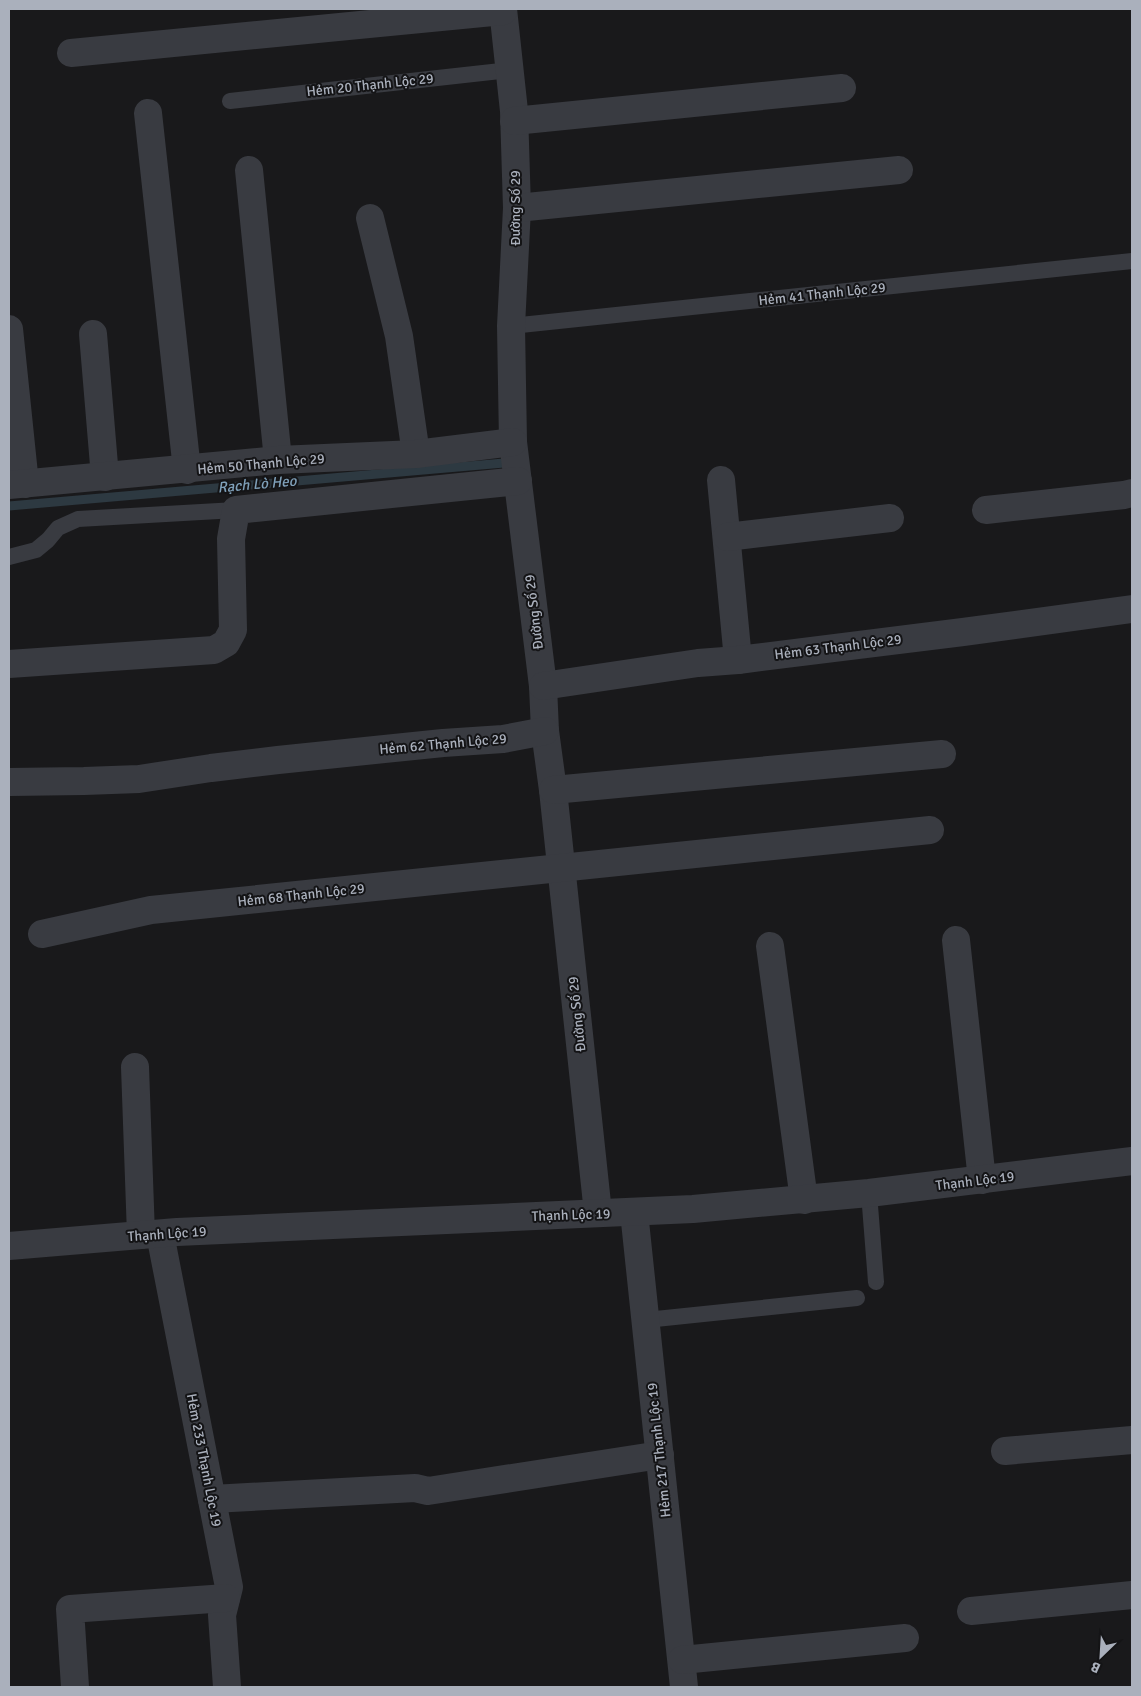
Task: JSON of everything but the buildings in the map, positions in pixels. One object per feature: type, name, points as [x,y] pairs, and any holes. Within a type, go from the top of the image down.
[{"type":"street","points":[[71,53],[503,10]]},
{"type":"street","name":"Đường Số 29","points":[[503,10],[514,121],[516,208],[511,326],[513,442],[543,686],[545,731],[554,790],[598,1213]]},
{"type":"street","points":[[514,121],[842,88]]},
{"type":"street","points":[[148,113],[187,470]]},
{"type":"street","points":[[249,170],[278,460]]},
{"type":"street","points":[[516,208],[899,170]]},
{"type":"street","points":[[370,218],[399,336],[416,454]]},
{"type":"street","points":[[9,329],[17,484]]},
{"type":"street","points":[[93,334],[105,477]]},
{"type":"street","name":"Hẻm 50 Thạnh Lộc 29","points":[[17,484],[187,470],[278,460],[416,454],[513,442]]},
{"type":"street","points":[[722,480],[738,660]]},
{"type":"street","points":[[9,664],[214,650],[226,644],[233,630],[231,538],[236,510],[518,481]]},
{"type":"street","points":[[986,510],[1132,493]]},
{"type":"street","points":[[727,537],[890,518]]},
{"type":"street","name":"Hẻm 63 Thạnh Lộc 29","points":[[543,686],[698,663],[738,660],[1132,609]]},
{"type":"street","name":"Hẻm 62 Thạnh Lộc 29","points":[[9,782],[84,782],[138,779],[211,768],[443,743],[503,739],[545,731]]},
{"type":"street","points":[[554,790],[942,754]]},
{"type":"street","name":"Hẻm 68 Thạnh Lộc 29","points":[[42,934],[151,910],[930,830]]},
{"type":"street","points":[[956,940],[982,1180]]},
{"type":"street","points":[[770,946],[804,1200]]},
{"type":"street","name":"Hẻm 233 Thạnh Lộc 19","points":[[135,1067],[151,1234],[212,1499],[229,1587],[222,1615],[227,1687]]},
{"type":"street","name":"Thạnh Lộc 19","points":[[9,1246],[151,1234],[692,1209],[870,1193],[1132,1161]]},
{"type":"street","name":"Hẻm 217 Thạnh Lộc 19","points":[[634,1212],[684,1687]]},
{"type":"street","points":[[1005,1451],[1132,1440]]},
{"type":"street","points":[[212,1499],[415,1488],[428,1491],[660,1455]]},
{"type":"street","points":[[971,1611],[1132,1595]]},
{"type":"street","points":[[75,1687],[70,1609],[226,1598]]},
{"type":"street","points":[[682,1660],[905,1638]]},
{"type":"lane","name":"Hẻm 20 Thạnh Lộc 29","points":[[230,101],[510,70]]},
{"type":"lane","name":"Hẻm 41 Thạnh Lộc 29","points":[[511,326],[1132,261]]},
{"type":"lane","points":[[9,557],[36,550],[58,528],[78,518],[236,510]]},
{"type":"lane","points":[[870,1193],[876,1282]]},
{"type":"lane","points":[[646,1320],[857,1298]]},
{"type":"waterway","name":"Rạch Lò Heo","points":[[9,506],[504,463]]}]
